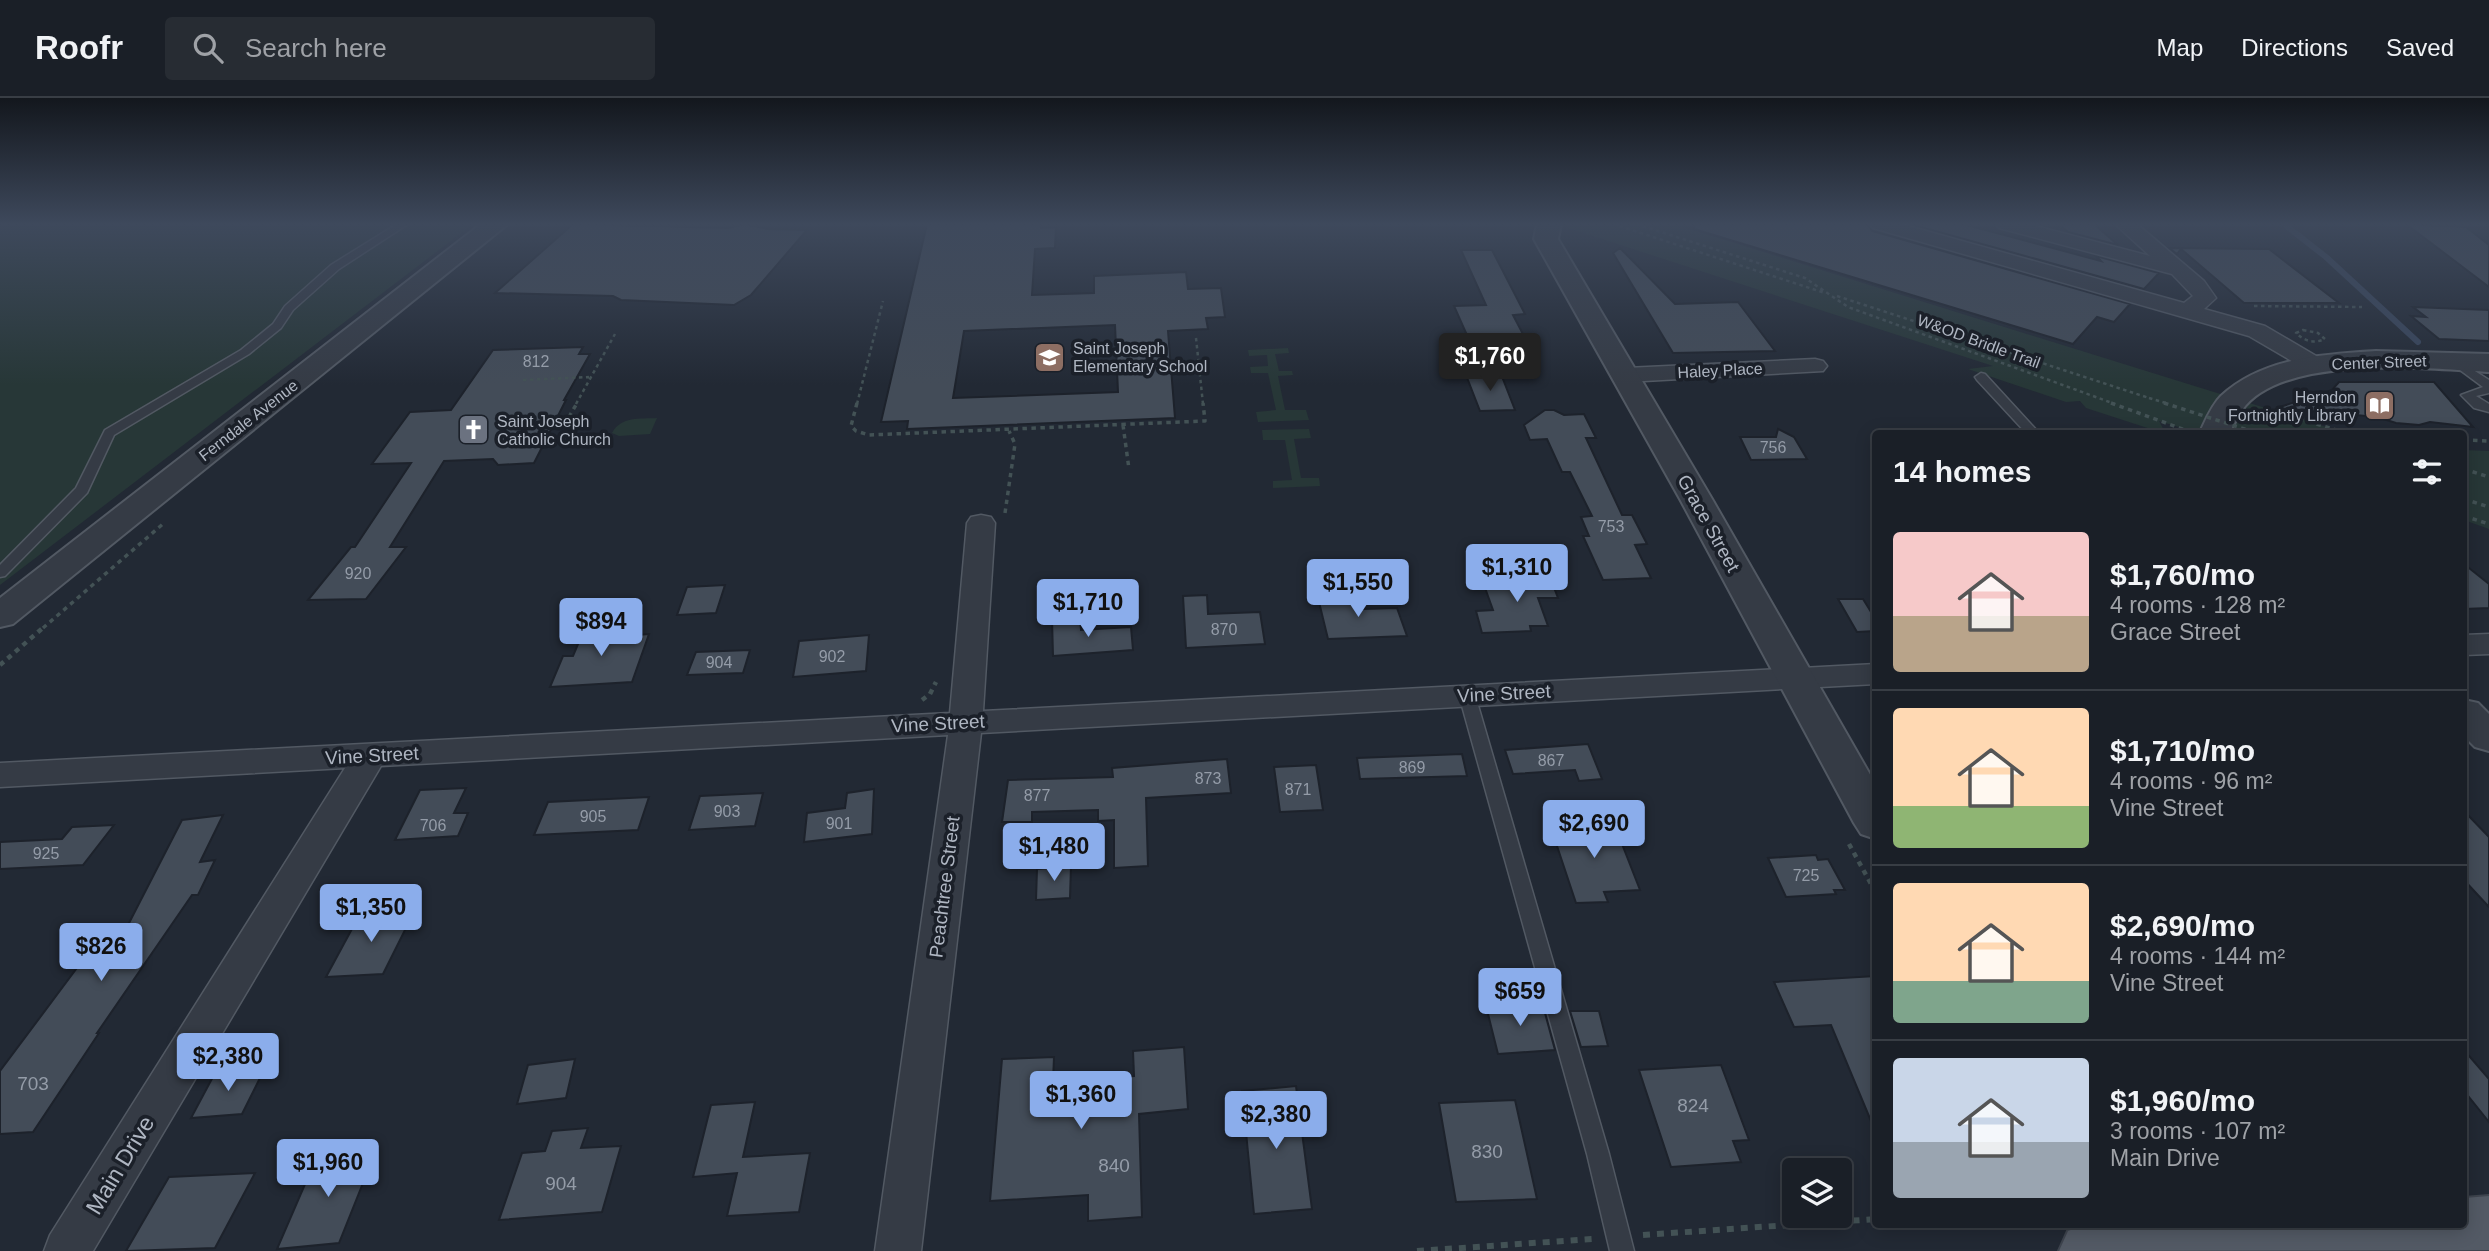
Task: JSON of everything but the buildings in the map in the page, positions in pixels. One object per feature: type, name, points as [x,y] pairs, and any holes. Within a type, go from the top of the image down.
[{"type":"main road","points":[[2467,1224],[2489,1223]]},
{"type":"main road","points":[[2107,1244],[2398,1228]]},
{"type":"street","name":"Ferndale Avenue","points":[[0,616],[428,278]]},
{"type":"street","name":"Grace Street","points":[[1569,278],[1872,816]]},
{"type":"street","points":[[2070,278],[2258,331],[2315,365]]},
{"type":"street","points":[[2188,311],[2205,298],[2189,278]]},
{"type":"street","name":"Center Street","points":[[2216,430],[2226,406],[2242,391],[2262,380],[2315,365],[2388,359],[2489,363]]},
{"type":"street","name":"Haley Place","points":[[1626,375],[1815,366]]},
{"type":"street","name":"Peachtree Street","points":[[898,1251],[992,522]]},
{"type":"street","points":[[2467,645],[2489,644]]},
{"type":"street","name":"Vine Street","points":[[0,775],[1872,674]]},
{"type":"street","points":[[2467,716],[2489,737]]},
{"type":"street","name":"Main Drive","points":[[67,1251],[370,755]]},
{"type":"lane","points":[[0,573],[82,490],[109,433],[245,352],[277,326],[289,309],[323,278]]},
{"type":"lane","points":[[2456,362],[2489,388]]},
{"type":"lane","points":[[1981,377],[2030,430]]},
{"type":"lane","points":[[2489,388],[2467,394],[2478,405],[2489,408]]},
{"type":"lane","points":[[1467,695],[1598,1154],[1622,1251]]},
{"type":"path","points":[[1780,278],[2248,430]]},
{"type":"path","name":"W&OD Bridle Trail","points":[[1805,278],[1848,307],[2187,430]]},
{"type":"path","points":[[883,301],[851,426],[856,431],[869,435],[1205,421],[1196,338]]},
{"type":"path","points":[[2246,305],[2362,307]]},
{"type":"path","points":[[569,417],[615,334]]},
{"type":"path","points":[[523,380],[590,377]]},
{"type":"path","points":[[2260,407],[2336,430]]},
{"type":"path","points":[[1123,425],[1129,468]]},
{"type":"path","points":[[992,522],[1015,444],[1009,431]]},
{"type":"path","points":[[2467,440],[2489,441]]},
{"type":"path","points":[[2467,470],[2489,477]]},
{"type":"path","points":[[2467,500],[2489,508]]},
{"type":"path","points":[[2467,517],[2489,524]]},
{"type":"path","points":[[918,703],[930,694],[936,684],[938,670]]},
{"type":"shaded area","points":[[0,278],[402,278],[0,585]]},
{"type":"shaded area","points":[[1722,278],[1846,278],[2336,430],[2188,430],[2159,421],[2164,430],[2154,430],[2086,408],[2080,401],[2066,402],[1968,369],[1993,366]]},
{"type":"shaded area","points":[[1288,348],[1289,353],[1275,354],[1279,371],[1292,371],[1293,375],[1278,376],[1285,410],[1306,410],[1309,420],[1258,422],[1256,412],[1276,410],[1268,373],[1251,373],[1250,367],[1268,366],[1267,355],[1249,356],[1248,350]]},
{"type":"shaded area","points":[[657,418],[650,434],[619,436],[612,433],[626,421]]},
{"type":"shaded area","points":[[1309,429],[1311,438],[1294,439],[1301,478],[1319,478],[1320,486],[1273,488],[1273,481],[1292,480],[1285,440],[1263,440],[1262,430]]},
{"type":"shaded area","points":[[2467,450],[2489,451],[2489,529],[2467,521]]},
{"type":"waterway","points":[[2349,278],[2418,342]]},
{"type":"place","name":"Saint Joseph Elementary School","points":[[1050,357]]},
{"type":"place","name":"Herndon Fortnightly Library","points":[[2379,406]]},
{"type":"place","name":"Saint Joseph Catholic Church","points":[[474,430]]}]
